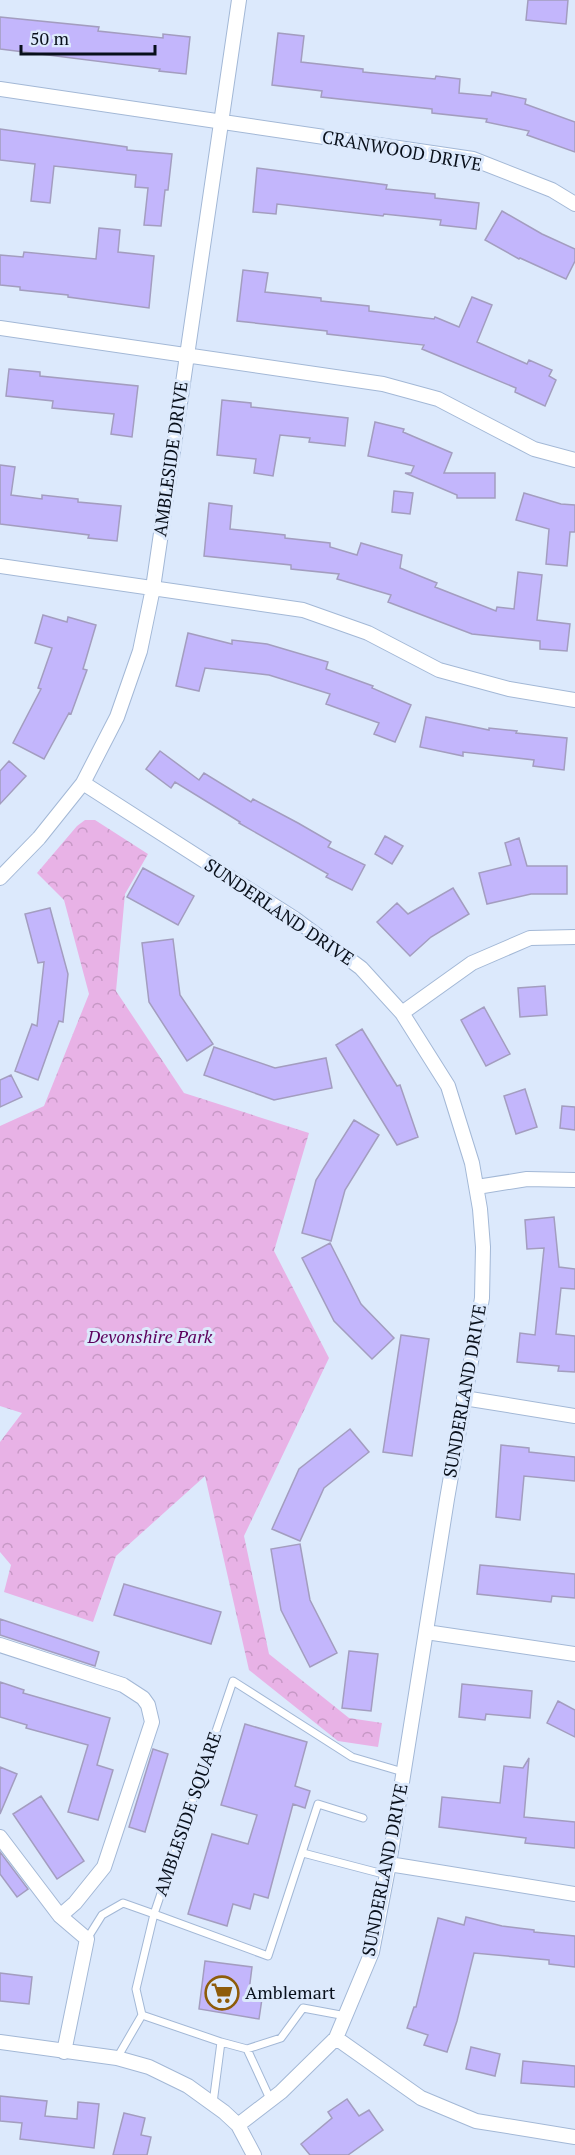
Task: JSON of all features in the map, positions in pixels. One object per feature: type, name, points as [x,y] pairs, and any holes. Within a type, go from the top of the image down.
[{"type":"street","name":"AMBLESIDE DRIVE","points":[[0,878],[39,838],[82,783],[117,717],[140,651],[153,588],[239,0]]},
{"type":"street","name":"CRANWOOD DRIVE","points":[[0,89],[473,159],[552,190],[575,204]]},
{"type":"street","points":[[0,328],[383,384],[438,399],[534,449],[575,460]]},
{"type":"street","points":[[0,566],[303,610],[368,633],[439,669],[509,689],[575,700]]},
{"type":"street","name":"SUNDERLAND DRIVE","points":[[82,783],[295,919],[361,968],[402,1013],[448,1086],[477,1187],[483,1247],[482,1298],[388,1869],[372,1952],[336,2038],[271,2101],[238,2124]]},
{"type":"street","points":[[402,1013],[472,963],[530,938],[575,937]]},
{"type":"street","points":[[477,1187],[527,1179],[575,1180]]},
{"type":"street","points":[[464,1398],[575,1416]]},
{"type":"street","points":[[426,1632],[575,1654]]},
{"type":"street","points":[[0,1645],[123,1685],[143,1698],[148,1705],[152,1722],[104,1867],[75,1904],[60,1916]]},
{"type":"street","points":[[0,1837],[60,1916],[87,1939],[64,2052]]},
{"type":"street","points":[[388,1869],[575,1894]]},
{"type":"street","points":[[336,2038],[421,2098],[476,2121],[575,2137]]},
{"type":"street","points":[[0,2042],[117,2058],[148,2067],[188,2086],[213,2103],[238,2124],[254,2155]]},
{"type":"lane","name":"AMBLESIDE SQUARE","points":[[363,1818],[318,1804],[268,1956],[154,1914],[233,1681],[352,1757],[404,1772]]},
{"type":"lane","points":[[303,1853],[388,1869]]},
{"type":"lane","points":[[87,1939],[102,1915],[123,1903],[154,1914],[136,1989],[142,2015],[117,2058]]},
{"type":"lane","points":[[142,2015],[247,2049],[281,2038],[303,2008],[346,2016]]},
{"type":"lane","points":[[213,2103],[221,2042]]},
{"type":"lane","points":[[247,2049],[271,2101]]},
{"type":"green space","name":"Devonshire Park","points":[[85,820],[95,820],[148,854],[125,894],[116,991],[184,1093],[309,1133],[274,1251],[329,1358],[244,1536],[269,1654],[349,1718],[382,1723],[378,1747],[338,1741],[249,1670],[205,1476],[116,1556],[93,1622],[4,1592],[11,1565],[0,1552],[0,1442],[22,1413],[0,1406],[0,1126],[44,1106],[89,994],[64,900],[37,873],[77,826]]},
{"type":"building","points":[[528,0],[568,0],[566,24],[526,20]]},
{"type":"building","points":[[0,17],[99,27],[98,31],[163,38],[163,34],[190,37],[186,74],[0,49]]},
{"type":"building","points":[[278,33],[304,36],[301,62],[363,69],[363,72],[460,79],[459,93],[491,96],[492,92],[526,99],[525,104],[575,122],[575,152],[527,135],[529,131],[486,122],[487,119],[432,113],[432,109],[321,97],[322,91],[272,85]]},
{"type":"building","points":[[0,129],[127,147],[127,150],[172,154],[161,226],[144,225],[148,188],[135,187],[136,175],[54,166],[50,203],[31,201],[35,164],[0,160]]},
{"type":"building","points":[[257,168],[387,185],[386,189],[435,194],[435,198],[479,203],[476,229],[440,225],[441,220],[277,204],[276,214],[253,212]]},
{"type":"building","points":[[502,211],[542,234],[575,249],[575,261],[566,279],[519,259],[485,240]]},
{"type":"building","points":[[99,228],[120,230],[118,252],[154,256],[149,308],[20,290],[20,287],[0,285],[0,255],[23,257],[24,252],[96,259]]},
{"type":"building","points":[[243,270],[268,273],[265,292],[369,306],[369,311],[434,319],[435,317],[459,327],[472,297],[492,305],[477,342],[527,364],[529,360],[552,370],[549,376],[556,380],[545,406],[515,392],[516,388],[422,349],[424,345],[237,321]]},
{"type":"building","points":[[9,369],[40,372],[40,376],[138,386],[132,437],[111,434],[114,414],[52,408],[53,401],[6,396]]},
{"type":"building","points":[[222,400],[251,403],[251,407],[348,418],[345,446],[309,442],[310,438],[280,435],[273,476],[254,473],[256,459],[217,455]]},
{"type":"building","points":[[375,422],[404,429],[403,432],[452,453],[444,473],[495,473],[495,498],[457,498],[457,495],[405,473],[411,473],[414,466],[368,456]]},
{"type":"building","points":[[0,465],[15,467],[11,495],[42,499],[42,495],[78,499],[78,502],[121,506],[117,541],[88,538],[89,535],[0,524]]},
{"type":"building","points":[[394,491],[413,493],[410,514],[392,512]]},
{"type":"building","points":[[524,493],[561,504],[575,505],[575,532],[570,532],[567,566],[546,564],[549,529],[516,520]]},
{"type":"building","points":[[209,503],[232,506],[230,529],[330,543],[330,547],[357,555],[361,543],[402,555],[400,568],[437,583],[435,587],[496,611],[497,607],[514,609],[518,572],[542,575],[537,620],[570,624],[567,651],[540,649],[540,641],[472,634],[388,602],[391,595],[337,579],[339,574],[291,569],[291,565],[204,556]]},
{"type":"building","points":[[43,615],[67,622],[68,617],[96,625],[83,669],[87,670],[71,714],[69,713],[44,759],[13,743],[41,689],[38,688],[52,648],[35,643]]},
{"type":"building","points":[[188,633],[232,644],[232,640],[267,644],[328,662],[326,669],[373,686],[372,688],[411,705],[395,742],[374,734],[379,723],[326,704],[330,694],[269,675],[205,668],[199,691],[176,686]]},
{"type":"building","points":[[426,717],[489,730],[489,728],[567,738],[564,770],[533,766],[534,760],[463,752],[463,756],[420,747]]},
{"type":"building","points":[[160,751],[199,780],[204,773],[251,802],[253,799],[298,823],[331,842],[328,847],[365,865],[352,890],[326,877],[328,874],[239,823],[175,782],[171,788],[146,769]]},
{"type":"building","points":[[9,761],[26,776],[0,804],[0,771]]},
{"type":"building","points":[[385,836],[403,846],[392,864],[375,854]]},
{"type":"building","points":[[519,838],[527,866],[567,866],[567,894],[531,894],[487,904],[479,873],[511,865],[505,843]]},
{"type":"building","points":[[143,868],[194,896],[178,925],[127,897]]},
{"type":"building","points":[[453,888],[469,914],[431,937],[410,956],[377,922],[397,903],[408,914]]},
{"type":"building","points":[[50,908],[68,974],[63,1022],[59,1021],[38,1080],[15,1071],[32,1024],[37,1026],[44,962],[38,963],[25,914]]},
{"type":"building","points":[[173,939],[180,995],[213,1044],[187,1061],[149,1002],[142,943]]},
{"type":"building","points":[[545,986],[547,1015],[520,1017],[518,988]]},
{"type":"building","points":[[484,1007],[510,1054],[486,1066],[461,1020]]},
{"type":"building","points":[[362,1029],[397,1086],[400,1085],[418,1137],[397,1145],[336,1045]]},
{"type":"building","points":[[214,1047],[275,1068],[326,1058],[332,1088],[274,1100],[204,1075]]},
{"type":"building","points":[[11,1075],[22,1097],[0,1107],[0,1080]]},
{"type":"building","points":[[525,1089],[537,1127],[516,1134],[504,1096]]},
{"type":"building","points":[[562,1106],[575,1107],[575,1130],[560,1128]]},
{"type":"building","points":[[354,1120],[379,1135],[345,1190],[331,1241],[302,1233],[316,1180]]},
{"type":"building","points":[[554,1217],[559,1267],[575,1269],[575,1289],[561,1288],[556,1334],[575,1336],[575,1372],[558,1371],[559,1366],[517,1362],[520,1333],[535,1335],[544,1248],[527,1249],[525,1220]]},
{"type":"building","points":[[330,1243],[361,1304],[394,1338],[372,1359],[334,1321],[302,1258]]},
{"type":"building","points":[[401,1335],[429,1339],[412,1456],[383,1452]]},
{"type":"building","points":[[350,1429],[369,1452],[324,1488],[300,1541],[272,1529],[299,1469]]},
{"type":"building","points":[[501,1445],[529,1448],[529,1452],[575,1457],[575,1481],[524,1476],[520,1520],[496,1517]]},
{"type":"building","points":[[300,1544],[310,1600],[337,1653],[310,1667],[281,1610],[271,1549]]},
{"type":"building","points":[[480,1565],[575,1574],[575,1598],[552,1596],[551,1602],[477,1594]]},
{"type":"building","points":[[124,1584],[221,1612],[211,1644],[114,1615]]},
{"type":"building","points":[[0,1619],[99,1652],[95,1666],[0,1635]]},
{"type":"building","points":[[349,1651],[378,1654],[371,1711],[342,1708]]},
{"type":"building","points":[[0,1682],[24,1690],[23,1693],[110,1718],[97,1765],[113,1770],[98,1820],[68,1812],[88,1745],[26,1728],[27,1725],[0,1717]]},
{"type":"building","points":[[462,1684],[532,1691],[530,1718],[486,1714],[485,1720],[459,1717]]},
{"type":"building","points":[[558,1701],[575,1710],[575,1737],[547,1723]]},
{"type":"building","points":[[245,1724],[307,1742],[295,1786],[310,1791],[305,1808],[293,1804],[268,1898],[254,1894],[250,1909],[233,1904],[227,1926],[188,1914],[212,1834],[248,1844],[257,1815],[221,1805]]},
{"type":"building","points":[[153,1749],[168,1754],[145,1832],[129,1827]]},
{"type":"building","points":[[529,1758],[524,1817],[575,1822],[575,1848],[525,1843],[526,1838],[439,1827],[442,1797],[500,1803],[504,1766],[523,1768]]},
{"type":"building","points":[[0,1767],[17,1774],[0,1814]]},
{"type":"building","points":[[41,1796],[84,1861],[57,1879],[13,1814]]},
{"type":"building","points":[[0,1852],[28,1889],[17,1897],[0,1874]]},
{"type":"building","points":[[466,1917],[502,1926],[534,1930],[534,1932],[575,1936],[575,1967],[549,1964],[549,1960],[474,1953],[447,2052],[424,2045],[428,2035],[407,2028],[414,2007],[416,2007],[438,1918],[464,1925]]},
{"type":"building","points":[[205,1961],[252,1967],[249,1991],[263,1992],[259,2019],[199,2009]]},
{"type":"building","points":[[0,1973],[32,1977],[29,2004],[0,2001]]},
{"type":"building","points":[[471,2047],[500,2054],[495,2076],[466,2069]]},
{"type":"building","points":[[523,2061],[575,2066],[575,2087],[521,2083]]},
{"type":"building","points":[[0,2096],[47,2101],[45,2116],[77,2119],[78,2102],[99,2104],[94,2148],[20,2139],[22,2123],[0,2121]]},
{"type":"building","points":[[347,2099],[359,2116],[369,2110],[383,2130],[348,2155],[310,2155],[301,2144],[332,2118],[328,2112]]},
{"type":"building","points":[[124,2113],[145,2118],[141,2135],[151,2137],[147,2155],[113,2155]]},
{"type":"place","name":"Amblemart","points":[[222,1993]]}]
